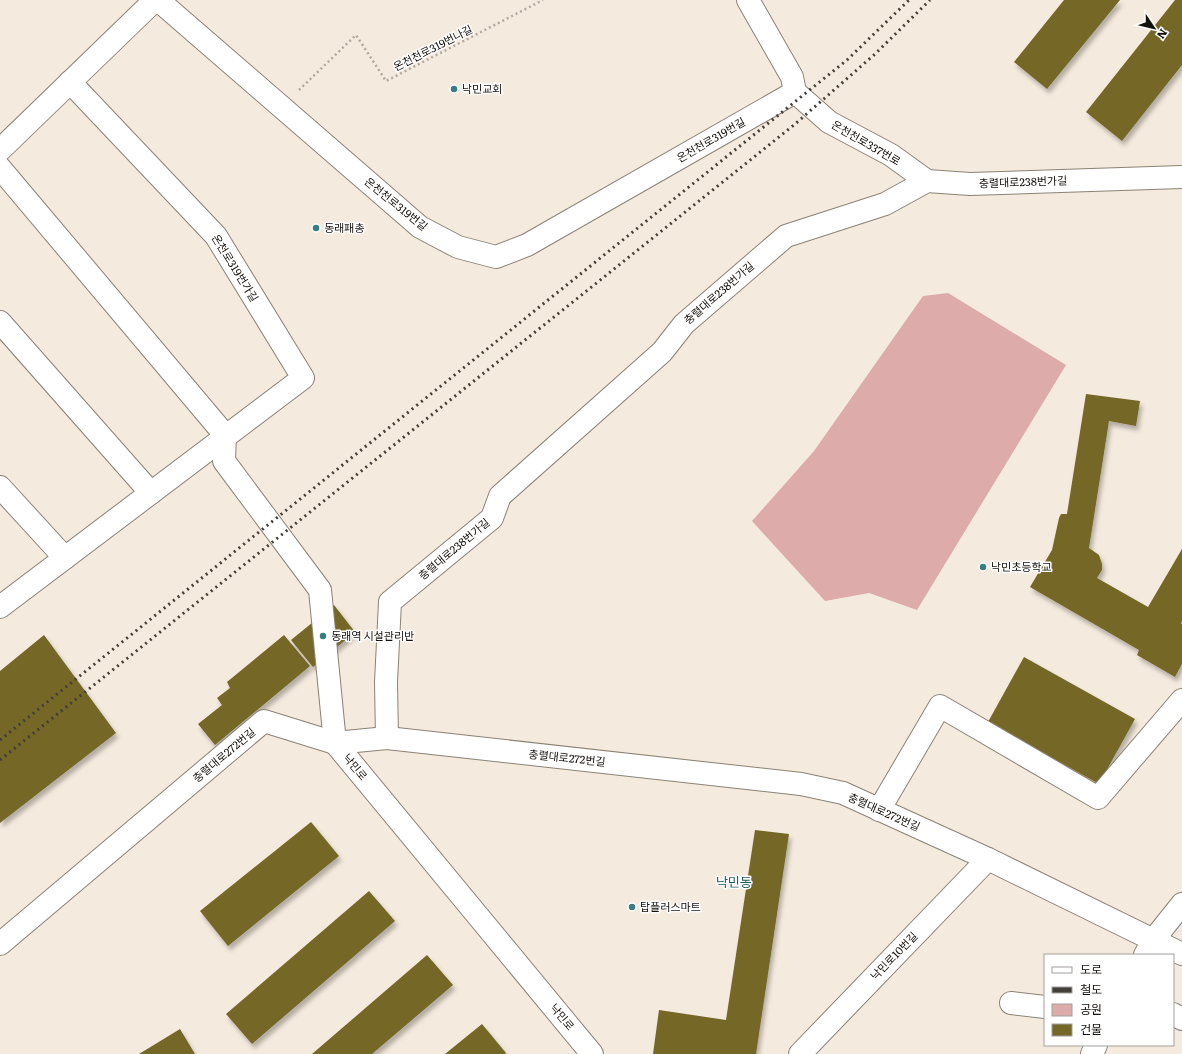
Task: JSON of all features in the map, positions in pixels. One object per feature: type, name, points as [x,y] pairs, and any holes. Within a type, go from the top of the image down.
[{"type":"street","points":[[0,150],[157,0]]},
{"type":"street","name":"온천천로319번길","points":[[157,0],[420,227],[458,247],[496,257],[528,245],[795,92]]},
{"type":"street","points":[[748,0],[792,77],[795,92]]},
{"type":"street","name":"온천로319번가길","points":[[0,607],[225,435],[303,378],[216,236],[70,82]]},
{"type":"street","name":"온천천로337번로","points":[[795,92],[829,122],[891,155],[927,181]]},
{"type":"street","points":[[0,168],[225,435]]},
{"type":"street","name":"충렬대로238번가길","points":[[387,738],[386,682],[390,602],[492,518],[500,496],[662,352],[684,324],[786,236],[884,204],[927,181],[970,184],[1182,177]]},
{"type":"street","points":[[0,322],[151,493]]},
{"type":"street","name":"낙민로","points":[[225,435],[224,462],[320,590],[335,743],[592,1054]]},
{"type":"street","points":[[0,487],[65,558]]},
{"type":"street","points":[[879,810],[940,706],[1098,798],[1182,700]]},
{"type":"street","name":"충렬대로272번길","points":[[0,944],[264,721],[335,743],[387,738],[801,784],[843,793],[988,859],[1149,947],[1182,954]]},
{"type":"street","name":"낙민로10번길","points":[[800,1054],[988,859]]},
{"type":"street","points":[[1149,947],[1182,904]]},
{"type":"street","points":[[1011,1003],[1044,1007]]},
{"type":"path","name":"온천천로319번나길","points":[[282,107],[356,34],[386,81],[543,0]]},
{"type":"green space","points":[[948,293],[1066,365],[917,610],[869,593],[825,601],[752,521],[814,451],[923,296]]},
{"type":"building","points":[[1064,0],[1120,0],[1047,89],[1014,62]]},
{"type":"building","points":[[1175,0],[1182,0],[1182,65],[1122,141],[1086,112]]},
{"type":"building","points":[[1086,394],[1140,401],[1136,426],[1109,421],[1089,548],[1099,555],[1102,564],[1102,570],[1097,578],[1148,607],[1182,549],[1182,664],[1175,677],[1137,655],[1139,650],[1030,587],[1052,550],[1061,514],[1067,514]]},
{"type":"building","name":"동래역 시설관리반","points":[[334,605],[355,632],[313,667],[291,640]]},
{"type":"building","points":[[44,635],[116,733],[0,823],[0,671]]},
{"type":"building","points":[[284,635],[310,666],[215,745],[198,724],[222,705],[217,698],[230,688],[227,682]]},
{"type":"building","points":[[1024,657],[1135,719],[1099,784],[988,722]]},
{"type":"building","points":[[311,822],[339,856],[228,946],[200,911]]},
{"type":"building","points":[[755,830],[789,834],[756,1054],[653,1054],[659,1010],[726,1020]]},
{"type":"building","points":[[369,891],[395,921],[252,1044],[226,1014]]},
{"type":"building","points":[[427,955],[453,985],[372,1054],[312,1054]]},
{"type":"building","points":[[482,1024],[506,1053],[505,1054],[445,1054]]},
{"type":"building","points":[[180,1029],[195,1054],[139,1054]]},
{"type":"railway","points":[[0,740],[847,60],[909,0]]},
{"type":"railway","points":[[0,760],[794,125],[875,54],[930,0]]},
{"type":"place","name":"낙민교회","points":[[454,89]]},
{"type":"place","name":"동래패총","points":[[316,228]]},
{"type":"place","name":"낙민초등학교","points":[[983,567]]},
{"type":"place","name":"동래역 시설관리반","points":[[323,636]]},
{"type":"place","name":"탑플러스마트","points":[[632,907]]},
{"type":"district","name":"낙민동","points":[[734,882]]}]
